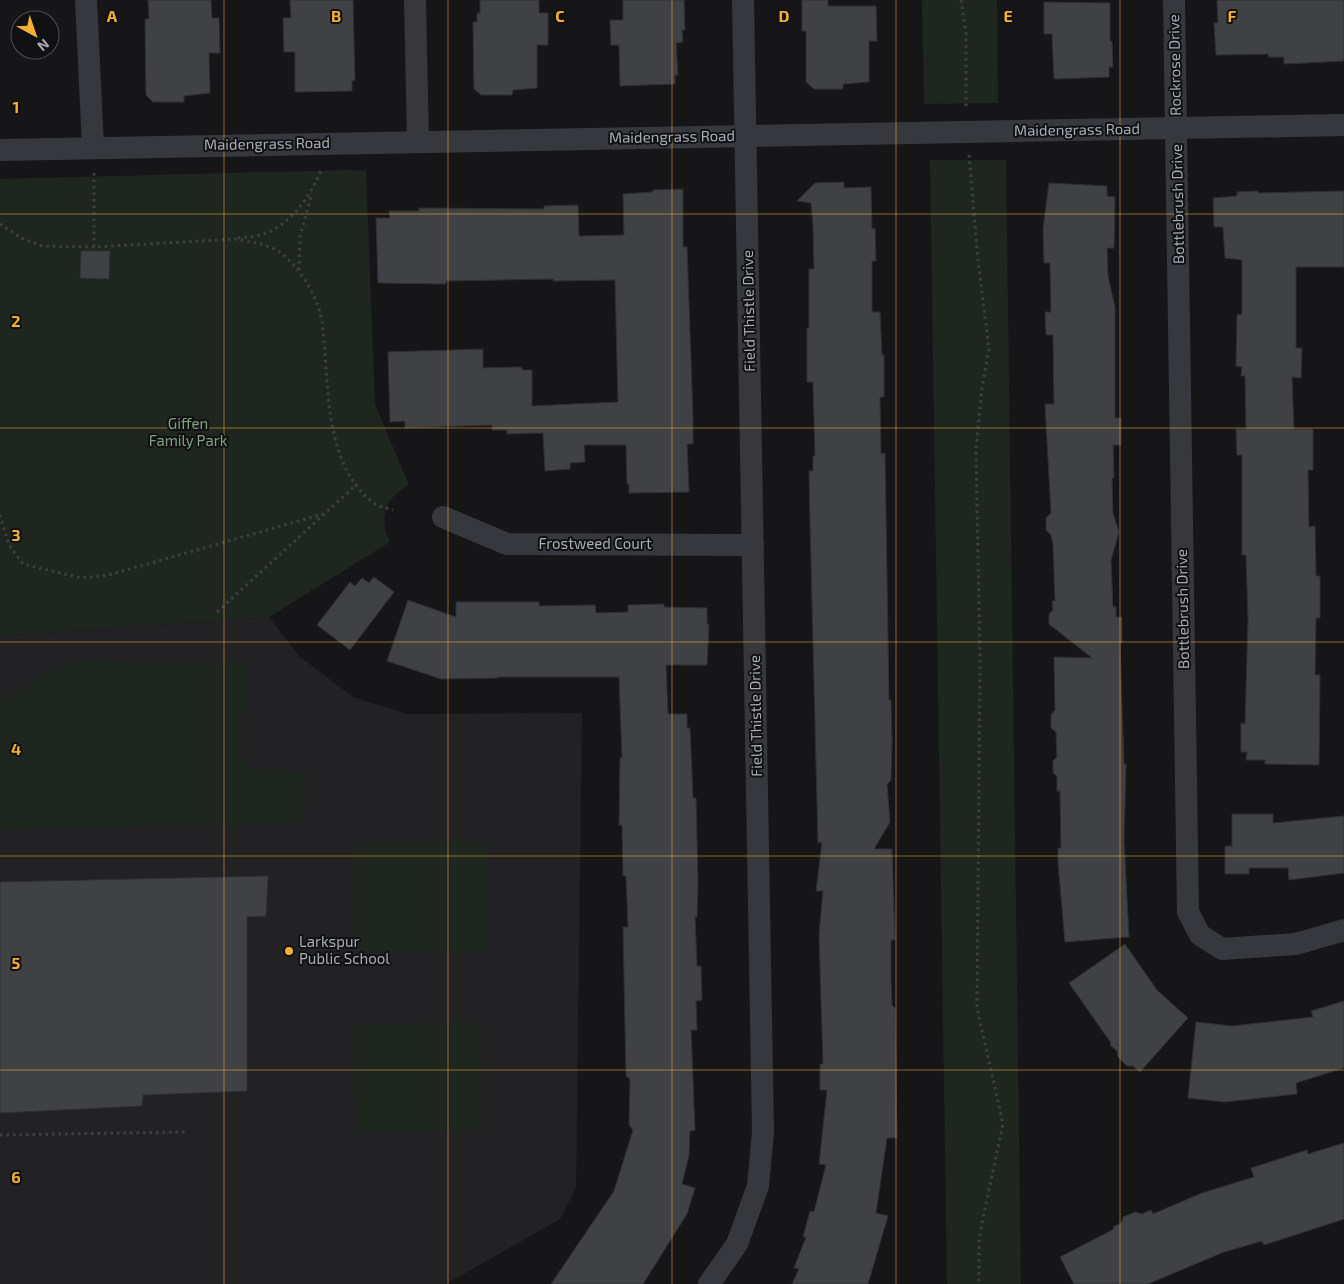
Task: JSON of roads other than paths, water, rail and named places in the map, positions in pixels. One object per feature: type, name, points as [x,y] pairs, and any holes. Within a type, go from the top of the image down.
[{"type":"street","points":[[86,0],[93,147]]},
{"type":"street","points":[[415,0],[418,141]]},
{"type":"street","name":"Field Thistle Drive","points":[[709,1284],[737,1244],[758,1186],[763,1132],[743,0]]},
{"type":"street","name":"Rockrose Drive","points":[[1174,0],[1177,129]]},
{"type":"street","name":"Maidengrass Road","points":[[0,150],[1344,125]]},
{"type":"street","name":"Bottlebrush Drive","points":[[1177,129],[1188,912],[1200,935],[1222,949],[1296,944],[1344,930]]},
{"type":"street","name":"Frostweed Court","points":[[443,517],[507,544],[753,545]]},
{"type":"place","name":"Larkspur Public School","points":[[289,951]]},
{"type":"park label","name":"Giffen Family Park","points":[[188,432]]}]
